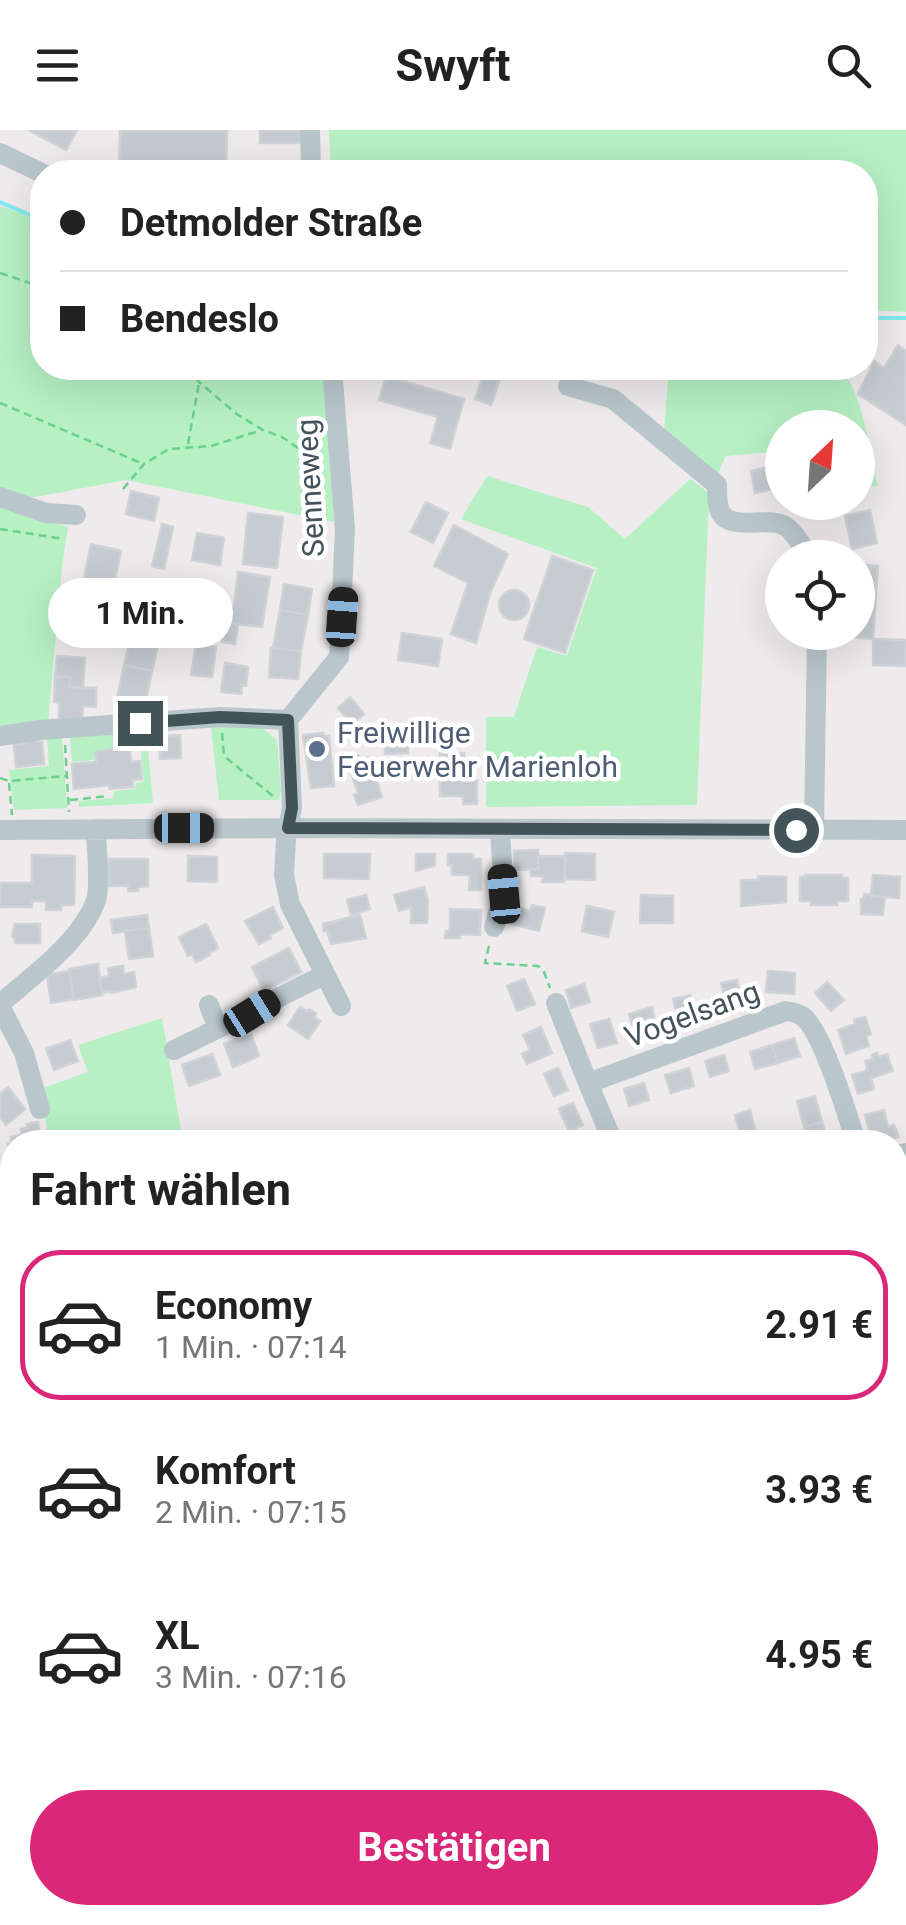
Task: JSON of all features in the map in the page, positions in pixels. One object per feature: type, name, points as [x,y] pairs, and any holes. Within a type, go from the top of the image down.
[{"type":"street","points":[[310,130],[310,160]]},
{"type":"street","points":[[0,153],[30,168]]},
{"type":"street","name":"Senneweg","points":[[288,720],[340,657],[345,529],[333,380]]},
{"type":"street","points":[[568,386],[612,399],[717,485],[720,512],[726,519],[786,526],[796,540]]},
{"type":"street","points":[[0,497],[46,514],[76,515]]},
{"type":"street","points":[[814,830],[817,650]]},
{"type":"street","points":[[0,736],[220,717],[288,720],[290,818],[284,875],[290,904],[341,1006]]},
{"type":"street","points":[[6,824],[96,829],[290,818],[500,829],[906,830]]},
{"type":"street","points":[[40,1109],[24,1052],[0,1005],[74,936],[88,915],[97,894],[96,829]]},
{"type":"street","points":[[494,927],[504,894],[500,829]]},
{"type":"street","points":[[174,1050],[324,974]]},
{"type":"street","points":[[556,1003],[608,1130]]},
{"type":"street","points":[[209,1005],[218,1029]]},
{"type":"street","name":"Vogelsang","points":[[588,1083],[786,1011],[802,1016],[814,1031],[852,1130]]},
{"type":"path","points":[[0,273],[30,283]]},
{"type":"path","points":[[199,382],[238,415],[282,437],[326,468],[342,470]]},
{"type":"path","points":[[188,446],[199,382]]},
{"type":"path","points":[[0,403],[144,464]]},
{"type":"path","points":[[123,489],[144,464],[169,449],[211,446],[263,430]]},
{"type":"path","points":[[0,529],[64,539]]},
{"type":"path","points":[[220,717],[224,756],[279,801],[290,818]]},
{"type":"path","points":[[65,746],[70,818]]},
{"type":"path","points":[[0,778],[9,781],[68,776]]},
{"type":"path","points":[[6,824],[9,781]]},
{"type":"path","points":[[69,800],[108,796]]},
{"type":"path","points":[[494,927],[485,963],[538,966],[556,1003]]},
{"type":"green space","points":[[329,130],[906,130],[906,312],[878,311],[878,160],[330,160]]},
{"type":"green space","points":[[0,206],[30,216],[30,380],[326,380],[334,522],[126,480],[30,498],[0,488]]},
{"type":"green space","points":[[668,380],[848,380],[861,410],[765,410],[765,453],[726,456],[717,475],[664,432]]},
{"type":"green space","points":[[487,476],[588,507],[625,539],[690,479],[709,493],[697,805],[486,807],[486,717],[514,717],[537,647],[567,656],[597,568],[461,519]]},
{"type":"green space","points":[[0,503],[68,527],[48,723],[0,729]]},
{"type":"green space","points":[[260,726],[277,740],[279,800],[219,800],[211,727]]},
{"type":"green space","points":[[146,728],[153,803],[79,807],[79,801],[113,798],[114,791],[135,789],[136,783],[144,781],[140,744],[94,751],[94,760],[72,762],[70,736]]},
{"type":"green space","points":[[62,737],[67,808],[14,810],[9,770],[49,766],[47,738]]},
{"type":"green space","points":[[162,1018],[181,1130],[47,1130],[40,1089],[88,1072],[78,1045]]},
{"type":"building","points":[[28,130],[77,130],[66,150]]},
{"type":"building","points":[[120,130],[227,130],[226,160],[119,160]]},
{"type":"building","points":[[260,130],[301,130],[301,143],[260,143]]},
{"type":"building","points":[[898,345],[906,351],[906,425],[858,394],[865,380],[878,380],[878,364],[884,368]]},
{"type":"building","points":[[385,380],[400,380],[464,399],[450,449],[430,443],[438,417],[379,400]]},
{"type":"building","points":[[482,380],[500,380],[491,405],[475,399]]},
{"type":"building","points":[[765,468],[765,491],[755,493],[751,471]]},
{"type":"building","points":[[131,491],[159,498],[154,521],[126,514]]},
{"type":"building","points":[[426,502],[448,513],[433,543],[411,532]]},
{"type":"building","points":[[248,513],[283,517],[277,568],[243,564]]},
{"type":"building","points":[[846,520],[872,520],[877,543],[850,540]]},
{"type":"building","points":[[162,524],[173,527],[164,569],[152,566]]},
{"type":"building","points":[[454,525],[508,554],[491,591],[476,643],[451,634],[468,583],[434,566]]},
{"type":"building","points":[[197,533],[224,538],[220,565],[192,560]]},
{"type":"building","points":[[91,544],[121,551],[113,590],[83,583]]},
{"type":"building","points":[[552,556],[593,570],[565,653],[524,639]]},
{"type":"building","points":[[875,566],[878,566],[875,610]]},
{"type":"building","points":[[238,572],[270,577],[262,627],[228,623]]},
{"type":"building","points":[[184,582],[216,588],[214,604],[224,606],[219,636],[176,629]]},
{"type":"building","points":[[284,584],[312,589],[308,615],[280,610]]},
{"type":"building","points":[[514,590],[528,599],[529,605],[520,619],[514,620],[500,611],[499,605],[508,591]]},
{"type":"building","points":[[106,599],[129,604],[124,627],[100,622]]},
{"type":"building","points":[[142,600],[180,607],[176,629],[139,620]]},
{"type":"building","points":[[280,610],[308,615],[301,651],[273,648]]},
{"type":"building","points":[[135,618],[163,625],[152,671],[124,665]]},
{"type":"building","points":[[225,622],[238,624],[235,644],[222,642]]},
{"type":"building","points":[[402,633],[442,639],[438,666],[398,660]]},
{"type":"building","points":[[875,639],[906,640],[906,666],[873,665]]},
{"type":"building","points":[[196,644],[216,647],[212,677],[191,675]]},
{"type":"building","points":[[271,648],[301,651],[298,679],[269,677]]},
{"type":"building","points":[[57,656],[85,658],[83,687],[69,687],[71,677],[55,677]]},
{"type":"building","points":[[225,663],[248,667],[241,694],[221,692]]},
{"type":"building","points":[[124,665],[152,671],[145,705],[117,698]]},
{"type":"building","points":[[55,677],[71,677],[69,687],[96,688],[96,707],[83,706],[82,719],[59,718],[59,702],[54,702]]},
{"type":"building","points":[[350,697],[364,714],[352,724],[338,708]]},
{"type":"building","points":[[384,729],[408,729],[408,753],[385,754]]},
{"type":"building","points":[[180,735],[181,758],[160,759],[159,736]]},
{"type":"building","name":"Freiwillige Feuerwehr Marienloh","points":[[303,735],[329,736],[334,786],[311,788]]},
{"type":"building","points":[[37,739],[42,742],[44,764],[16,767],[14,745]]},
{"type":"building","points":[[129,746],[131,762],[140,761],[142,779],[133,780],[133,787],[74,789],[72,764],[96,762],[95,752]]},
{"type":"building","points":[[440,753],[464,753],[464,780],[477,780],[477,804],[463,804],[463,796],[440,796]]},
{"type":"building","points":[[359,756],[360,760],[369,757],[382,797],[358,805],[347,760]]},
{"type":"building","points":[[538,850],[538,869],[515,870],[514,851]]},
{"type":"building","points":[[565,853],[595,854],[595,880],[565,879]]},
{"type":"building","points":[[324,854],[370,854],[369,879],[324,878]]},
{"type":"building","points":[[416,854],[435,854],[435,865],[416,871]]},
{"type":"building","points":[[448,854],[473,854],[473,859],[481,859],[481,890],[469,890],[470,875],[452,875]]},
{"type":"building","points":[[32,855],[75,856],[74,905],[46,910],[46,901],[32,901],[32,907],[0,907],[0,883],[32,883]]},
{"type":"building","points":[[188,856],[217,857],[217,882],[188,881]]},
{"type":"building","points":[[538,856],[565,856],[564,882],[542,882],[543,876],[531,876],[531,869],[538,869]]},
{"type":"building","points":[[109,859],[148,859],[148,886],[128,891],[128,886],[109,886]]},
{"type":"building","points":[[873,875],[900,877],[899,898],[871,896]]},
{"type":"building","points":[[758,876],[786,877],[786,902],[741,906],[741,880],[758,880]]},
{"type":"building","points":[[800,877],[848,878],[848,901],[811,905],[811,901],[800,901]]},
{"type":"building","points":[[424,887],[427,923],[411,923],[411,907],[399,911],[394,895]]},
{"type":"building","points":[[864,894],[885,897],[883,915],[861,914]]},
{"type":"building","points":[[366,895],[370,909],[351,915],[347,900]]},
{"type":"building","points":[[641,895],[673,896],[673,923],[640,923]]},
{"type":"building","points":[[532,905],[545,908],[539,931],[512,924],[516,907],[530,911]]},
{"type":"building","points":[[587,906],[614,912],[608,937],[582,931]]},
{"type":"building","points":[[273,907],[283,928],[259,944],[245,921]]},
{"type":"building","points":[[450,909],[481,910],[480,935],[445,938],[446,931],[450,931]]},
{"type":"building","points":[[147,915],[149,928],[113,933],[111,920]]},
{"type":"building","points":[[360,915],[366,938],[331,944],[323,924]]},
{"type":"building","points":[[15,924],[40,924],[40,943],[15,943]]},
{"type":"building","points":[[206,924],[218,948],[196,962],[192,954],[188,956],[179,937]]},
{"type":"building","points":[[149,928],[153,956],[129,959],[125,931]]},
{"type":"building","points":[[289,948],[301,972],[264,991],[252,967]]},
{"type":"building","points":[[98,964],[102,995],[74,1000],[69,969]]},
{"type":"building","points":[[123,966],[124,974],[134,972],[136,987],[102,993],[99,978],[109,976],[108,968]]},
{"type":"building","points":[[69,971],[74,999],[51,1003],[47,975]]},
{"type":"building","points":[[768,971],[795,973],[794,994],[766,992]]},
{"type":"building","points":[[524,979],[535,1004],[517,1011],[507,986]]},
{"type":"building","points":[[737,980],[741,999],[726,1003],[721,983]]},
{"type":"building","points":[[827,982],[844,1000],[831,1011],[815,993]]},
{"type":"building","points":[[584,984],[590,1002],[571,1008],[566,990]]},
{"type":"building","points":[[690,995],[694,1015],[678,1019],[673,999]]},
{"type":"building","points":[[300,1007],[316,1013],[314,1017],[320,1021],[308,1039],[288,1025]]},
{"type":"building","points":[[652,1007],[654,1017],[647,1019],[651,1032],[636,1036],[629,1014]]},
{"type":"building","points":[[865,1017],[871,1034],[866,1036],[869,1046],[846,1054],[838,1030]]},
{"type":"building","points":[[609,1019],[617,1043],[598,1048],[590,1024]]},
{"type":"building","points":[[541,1027],[552,1053],[527,1064],[522,1054],[530,1050],[523,1035]]},
{"type":"building","points":[[251,1034],[259,1056],[233,1067],[224,1044]]},
{"type":"building","points":[[794,1038],[800,1056],[778,1063],[772,1045]]},
{"type":"building","points":[[70,1040],[78,1061],[54,1070],[46,1049]]},
{"type":"building","points":[[772,1045],[778,1063],[755,1069],[750,1052]]},
{"type":"building","points":[[877,1053],[879,1057],[887,1054],[893,1071],[871,1078],[874,1089],[858,1094],[852,1075],[868,1070],[865,1061]]},
{"type":"building","points":[[212,1054],[220,1075],[189,1086],[182,1065]]},
{"type":"building","points":[[724,1055],[729,1071],[710,1077],[705,1061]]},
{"type":"building","points":[[558,1068],[568,1090],[554,1096],[544,1074]]},
{"type":"building","points":[[689,1068],[694,1086],[671,1093],[665,1075]]},
{"type":"building","points":[[644,1083],[649,1100],[629,1106],[624,1089]]},
{"type":"building","points":[[8,1087],[25,1109],[6,1125],[0,1117],[0,1094]]},
{"type":"building","points":[[815,1096],[822,1122],[804,1127],[797,1101]]},
{"type":"building","points":[[573,1103],[583,1125],[569,1130],[559,1109]]},
{"type":"building","points":[[750,1110],[755,1130],[739,1130],[735,1115]]},
{"type":"building","points":[[884,1110],[888,1127],[894,1125],[896,1130],[869,1130],[865,1115]]},
{"type":"building","points":[[38,1122],[39,1130],[21,1130],[28,1128],[27,1124]]},
{"type":"building","points":[[822,1122],[824,1130],[805,1130],[804,1127]]},
{"type":"waterway","points":[[0,202],[30,215]]},
{"type":"waterway","points":[[878,318],[906,318]]},
{"type":"place","name":"Freiwillige Feuerwehr Marienloh","points":[[317,749]]},
{"type":"route","points":[[140,723],[220,717],[288,720],[292,808],[288,828],[796,830]]}]
